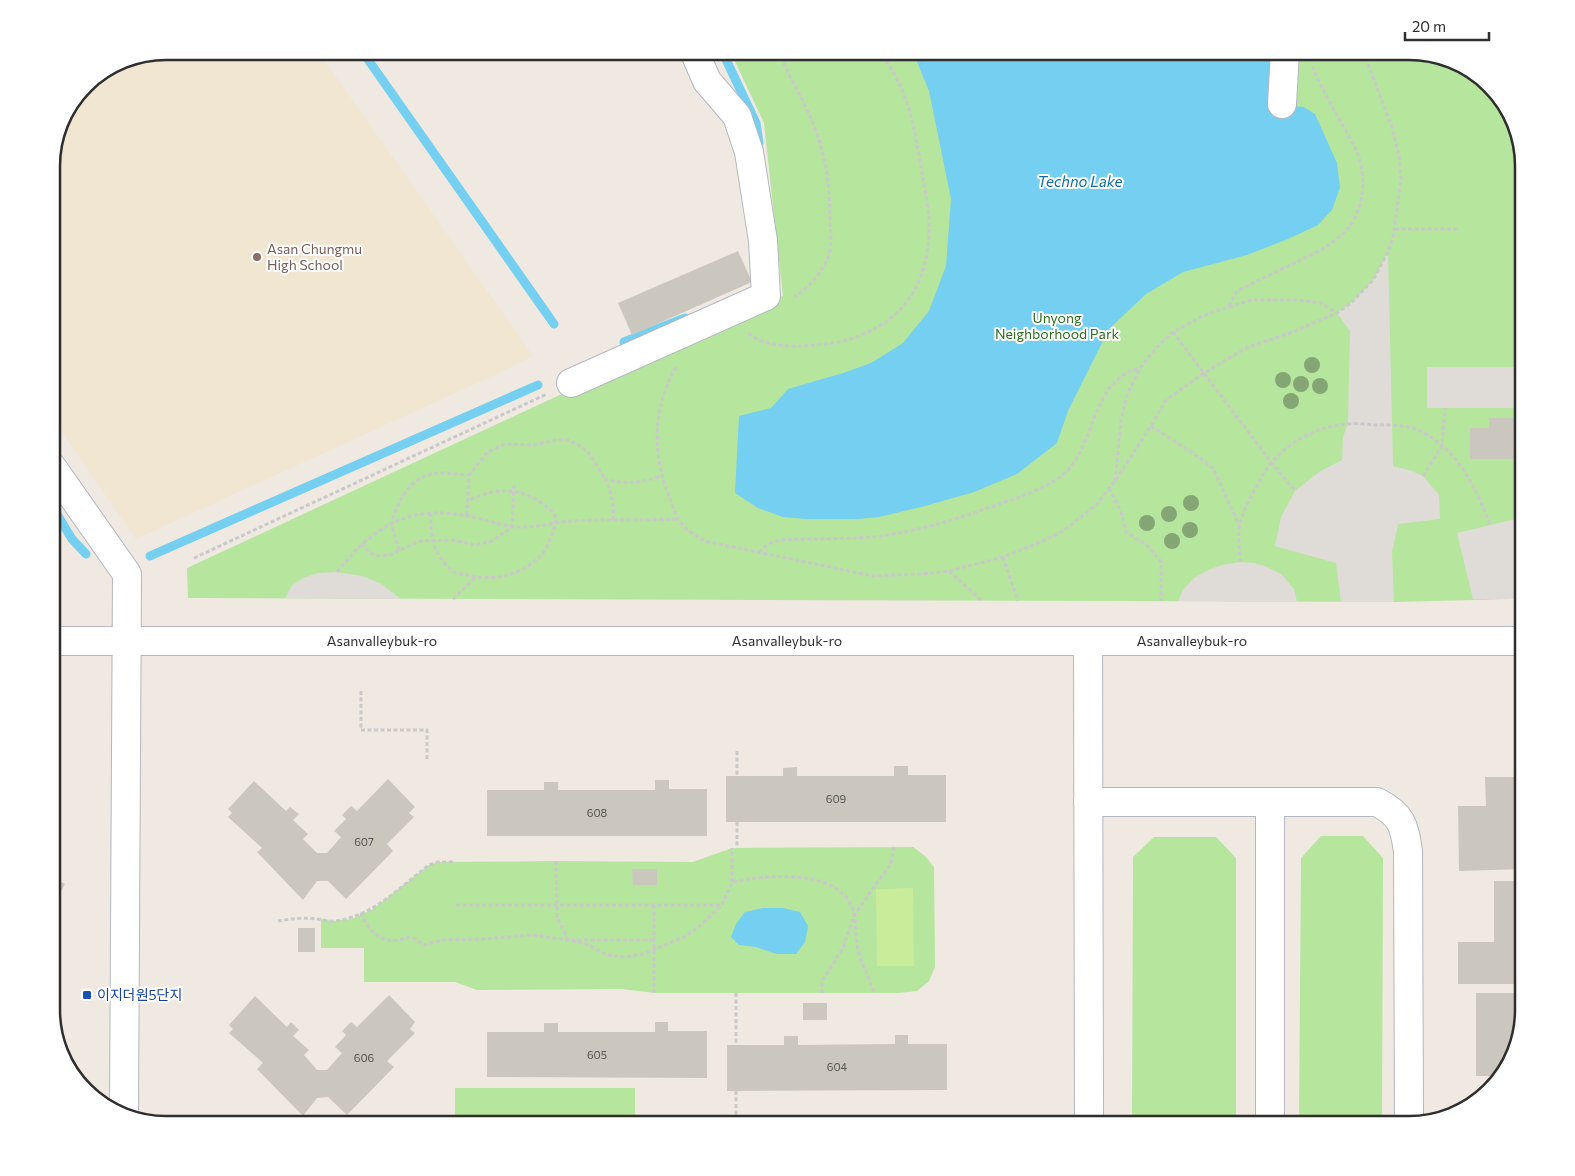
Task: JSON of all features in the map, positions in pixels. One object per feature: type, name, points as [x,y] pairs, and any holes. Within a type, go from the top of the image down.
[{"type":"street","points":[[570,383],[766,296],[763,241],[749,152],[738,116],[707,81],[698,60]]},
{"type":"street","points":[[1282,104],[1284,60]]},
{"type":"street","points":[[60,478],[127,574],[124,1108]]},
{"type":"street","name":"Asanvalleybuk-ro","points":[[60,641],[1515,641]]},
{"type":"street","points":[[1088,641],[1089,1116]]},
{"type":"street","points":[[1088,802],[1377,802],[1391,808],[1404,826],[1408,851],[1409,1116]]},
{"type":"street","points":[[1270,802],[1270,1116]]},
{"type":"path","points":[[782,60],[815,128],[824,155],[830,187],[831,238],[829,255],[820,274],[805,289],[790,300]]},
{"type":"path","points":[[748,331],[752,336],[768,343],[794,346],[839,342],[860,336],[881,326],[898,313],[912,294],[928,257],[929,228],[910,110],[897,77],[885,60]]},
{"type":"path","points":[[1228,306],[1237,291],[1323,249],[1336,240],[1349,227],[1358,213],[1362,198],[1362,167],[1356,151],[1316,76],[1311,60]]},
{"type":"path","points":[[681,361],[667,383],[660,406],[657,445],[661,476],[678,519],[688,531],[704,542],[873,576],[949,571],[1003,557],[1043,542],[1063,531],[1096,505],[1115,481],[1166,400],[1204,373],[1248,347],[1290,333],[1337,313],[1351,303],[1373,280],[1388,252],[1395,229],[1400,178],[1399,156],[1392,127],[1366,60]]},
{"type":"path","points":[[1395,229],[1460,229]]},
{"type":"path","points":[[1115,481],[1121,420],[1127,395],[1140,368],[1158,346],[1173,332],[1207,314],[1251,300],[1297,300],[1321,303],[1337,313]]},
{"type":"path","points":[[1173,332],[1295,491]]},
{"type":"path","points":[[759,552],[768,544],[780,540],[878,536],[915,530],[963,517],[1013,500],[1045,485],[1060,477],[1079,456],[1095,413],[1115,382],[1128,371],[1140,368]]},
{"type":"path","points":[[194,558],[570,383]]},
{"type":"path","points":[[1423,476],[1442,446],[1445,408]]},
{"type":"path","points":[[1239,526],[1249,500],[1271,462],[1288,447],[1308,434],[1328,427],[1348,424],[1408,426],[1421,431],[1452,455],[1475,486],[1490,524]]},
{"type":"path","points":[[1151,426],[1213,468],[1239,526],[1240,562]]},
{"type":"path","points":[[467,515],[469,475],[488,452],[505,444],[534,445],[556,440],[568,440],[588,452],[606,480],[613,500],[613,520]]},
{"type":"path","points":[[400,550],[391,523],[403,495],[412,484],[437,473],[469,475]]},
{"type":"path","points":[[606,480],[622,483],[645,482],[661,476]]},
{"type":"path","points":[[512,527],[514,483]]},
{"type":"path","points":[[1109,488],[1121,512],[1126,532],[1148,546],[1161,562],[1161,601]]},
{"type":"path","points":[[430,513],[432,540],[437,552],[448,567],[456,573],[489,578],[517,572],[528,566],[542,553],[550,542],[556,522],[554,514],[536,499],[514,492],[490,491],[468,501]]},
{"type":"path","points":[[337,572],[361,544],[391,523],[410,515],[430,513],[467,515],[512,527],[556,522],[678,519]]},
{"type":"path","points":[[361,544],[369,552],[378,556],[390,556],[420,541],[452,540],[475,545],[492,540],[512,527]]},
{"type":"path","points":[[1003,557],[1018,601]]},
{"type":"path","points":[[949,571],[982,601]]},
{"type":"path","points":[[453,599],[476,577]]},
{"type":"path","points":[[361,691],[361,730],[427,730],[427,760]]},
{"type":"path","points":[[737,751],[737,776]]},
{"type":"path","points":[[737,822],[737,848]]},
{"type":"path","points":[[822,993],[822,982],[843,948],[854,916],[891,864],[894,847]]},
{"type":"path","points":[[361,913],[364,922],[370,930],[380,938],[390,941],[406,937],[413,938],[424,945],[443,940],[482,939],[518,935],[538,936],[586,944],[607,955],[624,957],[643,954],[684,937],[700,926],[722,905],[732,882],[732,848]]},
{"type":"path","points":[[556,861],[556,905],[558,917],[568,940]]},
{"type":"path","points":[[278,921],[294,918],[316,918],[332,921],[352,918],[373,909],[429,865],[438,862],[455,862]]},
{"type":"path","points":[[732,882],[776,876],[804,878],[820,881],[842,894],[852,906],[859,954],[874,993]]},
{"type":"path","points":[[654,905],[654,993]]},
{"type":"path","points":[[456,906],[722,905]]},
{"type":"path","points":[[568,940],[654,940]]},
{"type":"path","points":[[736,993],[736,1045]]},
{"type":"path","points":[[736,1090],[736,1116]]},
{"type":"shaded area","name":"Asan Chungmu High School","points":[[159,60],[324,60],[533,356],[136,539],[60,430],[60,159],[68,125],[86,96],[101,82],[125,68],[145,62]]},
{"type":"shaded area","points":[[1388,252],[1393,466],[1423,476],[1439,495],[1440,519],[1398,524],[1392,552],[1394,602],[1341,602],[1336,563],[1275,546],[1281,517],[1295,491],[1319,472],[1342,460],[1343,437],[1348,423],[1350,331],[1337,313],[1351,303],[1373,280]]},
{"type":"shaded area","points":[[1427,367],[1515,367],[1515,408],[1427,408]]},
{"type":"shaded area","points":[[1515,519],[1515,597],[1512,599],[1473,599],[1457,533]]},
{"type":"shaded area","points":[[1240,562],[1255,563],[1281,574],[1294,589],[1297,602],[1178,601],[1183,590],[1194,578],[1222,565]]},
{"type":"shaded area","points":[[337,572],[362,576],[380,583],[401,599],[285,598],[292,585],[303,578],[318,573]]},
{"type":"green space","name":"Unyong Neighborhood Park","points":[[734,60],[1409,60],[1430,62],[1456,71],[1468,78],[1484,91],[1501,113],[1509,132],[1514,152],[1515,597],[1512,599],[1394,602],[188,598],[187,568],[674,342],[783,296],[764,123]]},
{"type":"green space","points":[[1321,836],[1363,836],[1383,858],[1382,1116],[1299,1116],[1301,858]]},
{"type":"green space","points":[[1154,837],[1216,837],[1236,858],[1236,1116],[1132,1116],[1133,857]]},
{"type":"green space","points":[[913,847],[925,856],[934,867],[935,967],[929,981],[917,991],[899,993],[654,993],[622,989],[477,990],[455,982],[364,982],[364,948],[321,948],[321,919],[332,921],[352,919],[373,909],[429,865],[438,862],[693,862],[732,848]]},
{"type":"green space","points":[[913,888],[914,966],[877,966],[876,889]]},
{"type":"green space","points":[[455,1088],[635,1088],[635,1116],[455,1116]]},
{"type":"water","name":"Techno Lake","points":[[916,60],[1271,60],[1274,104],[1304,107],[1315,114],[1337,163],[1340,188],[1332,210],[1318,225],[1247,255],[1183,272],[1146,294],[1109,329],[1068,411],[1057,443],[1017,474],[974,492],[879,517],[806,519],[783,517],[758,508],[735,493],[739,416],[771,408],[788,389],[871,363],[903,343],[929,311],[946,266],[951,199],[929,91]]},
{"type":"water","points":[[763,908],[783,908],[800,912],[808,926],[805,942],[796,954],[776,954],[756,947],[739,945],[731,937],[736,924],[745,912]]},
{"type":"building","points":[[738,251],[752,282],[632,335],[618,303]]},
{"type":"building","points":[[1489,418],[1515,418],[1515,459],[1470,459],[1470,428],[1489,428]]},
{"type":"building","points":[[894,766],[908,766],[908,775],[946,775],[946,822],[726,822],[726,776],[783,776],[783,768],[797,767],[797,776],[894,776]]},
{"type":"building","points":[[1485,777],[1515,777],[1515,869],[1459,871],[1458,806],[1486,806]]},
{"type":"building","points":[[388,779],[415,807],[409,813],[414,817],[387,844],[393,851],[346,899],[328,881],[317,881],[303,900],[257,852],[262,848],[228,817],[232,813],[228,809],[254,781],[286,811],[290,807],[299,814],[293,820],[308,834],[303,839],[317,853],[327,853],[341,837],[334,831],[346,819],[342,815],[351,806],[357,811]]},
{"type":"building","points":[[655,780],[669,780],[669,789],[707,789],[707,836],[487,836],[487,790],[544,790],[544,782],[558,782],[558,790],[655,790]]},
{"type":"building","points":[[632,869],[657,869],[657,885],[633,885]]},
{"type":"building","points":[[60,881],[65,884],[60,894]]},
{"type":"building","points":[[1494,881],[1515,881],[1515,984],[1458,984],[1458,942],[1494,942]]},
{"type":"building","points":[[298,928],[315,928],[315,952],[298,952]]},
{"type":"building","points":[[1476,993],[1515,993],[1513,1031],[1504,1057],[1492,1076],[1476,1076]]},
{"type":"building","points":[[389,995],[415,1022],[410,1029],[415,1033],[387,1061],[394,1067],[347,1115],[328,1097],[317,1098],[303,1116],[257,1069],[263,1063],[229,1033],[233,1029],[229,1025],[255,996],[287,1027],[291,1022],[299,1030],[293,1036],[309,1050],[304,1055],[317,1070],[327,1070],[342,1053],[335,1047],[346,1035],[342,1031],[351,1022],[357,1027]]},
{"type":"building","points":[[803,1003],[827,1003],[827,1020],[803,1020]]},
{"type":"building","points":[[655,1022],[668,1022],[668,1031],[707,1031],[707,1078],[487,1077],[487,1032],[544,1032],[544,1023],[558,1023],[558,1032],[655,1032]]},
{"type":"building","points":[[895,1035],[908,1035],[908,1044],[947,1044],[947,1090],[727,1091],[727,1045],[784,1045],[784,1036],[798,1036],[798,1045],[895,1044]]},
{"type":"waterway","points":[[368,60],[554,324]]},
{"type":"waterway","points":[[726,60],[756,123],[759,143]]},
{"type":"waterway","points":[[624,342],[685,318]]},
{"type":"waterway","points":[[150,556],[538,385]]},
{"type":"waterway","points":[[60,519],[72,539],[86,554]]},
{"type":"place","name":"Asan Chungmu High School","points":[[257,257]]},
{"type":"place","name":"이지더원5단지","points":[[87,995]]}]
